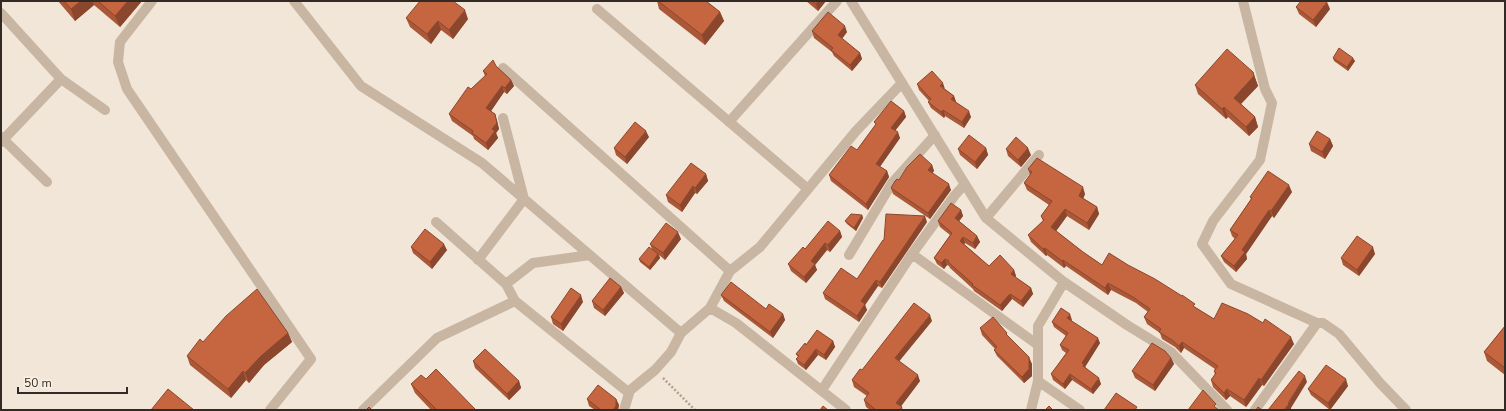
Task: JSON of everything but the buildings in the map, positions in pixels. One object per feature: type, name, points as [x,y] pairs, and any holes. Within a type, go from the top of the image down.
[{"type":"street","points":[[152,1],[120,42],[118,62],[127,89],[311,359],[270,410]]},
{"type":"street","points":[[294,1],[361,86],[482,163],[681,333]]},
{"type":"street","points":[[729,122],[836,1]]},
{"type":"street","points":[[851,1],[986,218],[1064,282],[1127,325],[1171,352],[1226,410]]},
{"type":"street","points":[[1244,1],[1265,89],[1272,103],[1260,160],[1214,221],[1202,244],[1231,284],[1317,323],[1323,323],[1339,334],[1380,383],[1406,410]]},
{"type":"street","points":[[598,9],[808,189]]},
{"type":"street","points":[[1,13],[61,79],[104,110]]},
{"type":"street","points":[[503,68],[730,271]]},
{"type":"street","points":[[47,182],[2,140],[61,79]]},
{"type":"street","points":[[624,410],[630,390],[655,370],[670,352],[681,333],[710,308],[730,271],[760,247],[856,131],[902,83]]},
{"type":"street","points":[[503,118],[524,199]]},
{"type":"street","points":[[849,255],[892,183],[934,135]]},
{"type":"street","points":[[986,218],[1039,155]]},
{"type":"street","points":[[822,390],[912,254],[955,195],[965,184]]},
{"type":"street","points":[[478,260],[524,199]]},
{"type":"street","points":[[436,222],[506,284],[515,301],[628,392],[630,390]]},
{"type":"street","points":[[912,254],[1038,345]]},
{"type":"street","points":[[506,284],[534,263],[590,255]]},
{"type":"street","points":[[1030,410],[1038,381],[1038,326],[1064,282]]},
{"type":"street","points":[[363,410],[437,338],[515,301]]},
{"type":"street","points":[[710,308],[736,322],[846,410]]},
{"type":"street","points":[[1255,410],[1317,323]]},
{"type":"street","points":[[1038,381],[1080,410]]},
{"type":"path","points":[[655,370],[694,410]]}]
